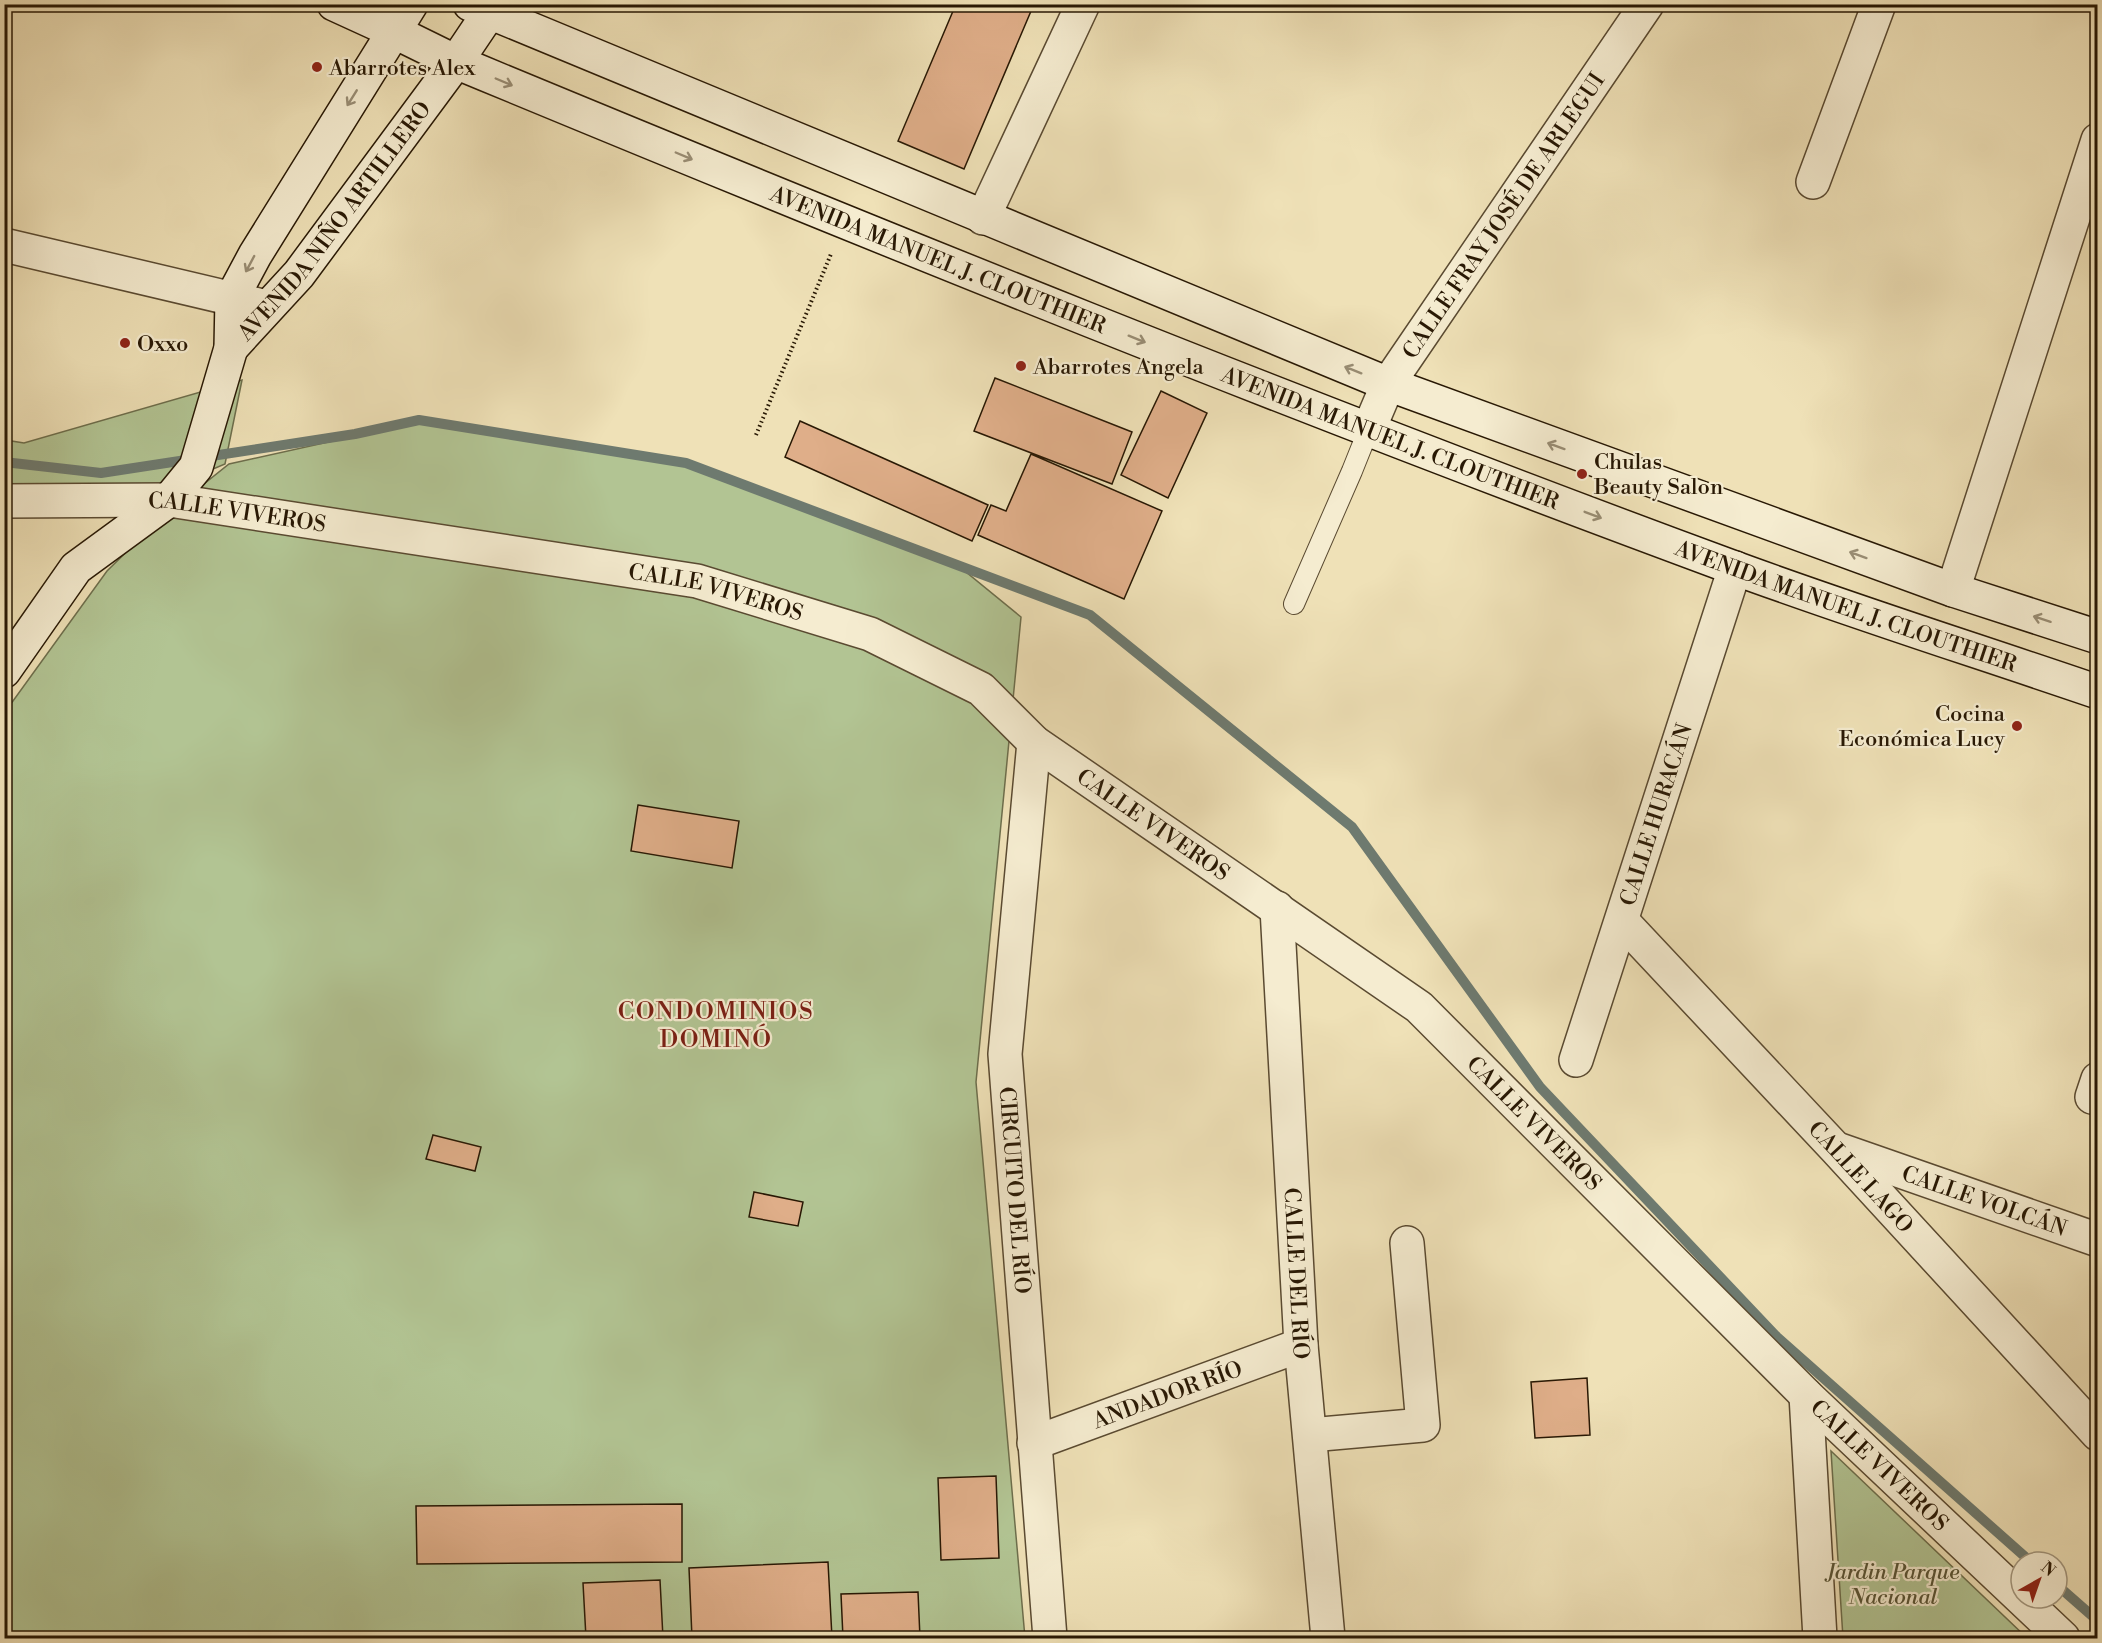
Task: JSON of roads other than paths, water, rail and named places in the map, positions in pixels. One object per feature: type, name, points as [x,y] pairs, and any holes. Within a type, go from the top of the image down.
[{"type":"street","name":"AVENIDA MANUEL J. CLOUTHIER","points":[[334,4],[402,17],[456,62],[844,223],[1368,431],[1735,568],[2097,692]]},
{"type":"street","points":[[983,218],[1083,4]]},
{"type":"street","name":"CALLE FRAY JOSÉ DE ARLEGUI","points":[[1368,431],[1388,384],[1647,4]]},
{"type":"street","points":[[1813,182],[1878,4]]},
{"type":"street","name":"AVENIDA NIÑO ARTILLERO","points":[[227,362],[267,307],[299,274],[456,62],[485,8]]},
{"type":"street","points":[[485,8],[983,218],[1388,384],[1953,590],[2097,637]]},
{"type":"street","name":"AVENIDA NIÑO ARTILLERO","points":[[4,671],[76,568],[169,500],[196,467],[227,362],[232,298],[255,255],[402,17]]},
{"type":"street","points":[[1953,590],[2097,140]]},
{"type":"street","points":[[4,245],[267,307]]},
{"type":"street","name":"CALLE VIVEROS","points":[[4,501],[169,500],[697,581],[870,634],[981,689],[1034,742],[1419,1007],[1806,1395],[2063,1638]]},
{"type":"street","name":"CALLE HURACÁN","points":[[1576,1060],[1735,568]]},
{"type":"street","name":"CIRCUITO DEL RÍO","points":[[1034,742],[1005,1054],[1050,1638]]},
{"type":"street","name":"CALLE DEL RÍO","points":[[1277,908],[1301,1345],[1328,1638]]},
{"type":"street","name":"CALLE LAGO","points":[[1622,921],[1836,1149],[2097,1434]]},
{"type":"street","name":"CALLE VOLCÁN","points":[[1836,1149],[2097,1240]]},
{"type":"street","points":[[1310,1435],[1423,1425],[1407,1243]]},
{"type":"street","name":"ANDADOR RÍO","points":[[1034,1443],[1301,1345]]},
{"type":"street","points":[[1806,1395],[1820,1638]]},
{"type":"lane","points":[[1294,604],[1368,431]]},
{"type":"waterway","points":[[4,462],[101,473],[355,434],[419,420],[686,463],[1090,615],[1352,827],[1540,1087],[1777,1337],[2017,1550]]},
{"type":"waterway","points":[[2069,1596],[2098,1621]]},
{"type":"place","name":"Abarrotes Alex","points":[[317,67]]},
{"type":"place","name":"Oxxo","points":[[125,343]]},
{"type":"place","name":"Abarrotes Angela","points":[[1021,366]]},
{"type":"place","name":"Chulas Beauty Salon","points":[[1582,474]]},
{"type":"place","name":"Cocina Económica Lucy","points":[[2017,726]]},
{"type":"district","name":"CONDOMINIOS DOMINÓ","points":[[716,1025]]},
{"type":"park label","name":"Jardin Parque Nacional","points":[[1893,1584]]}]
